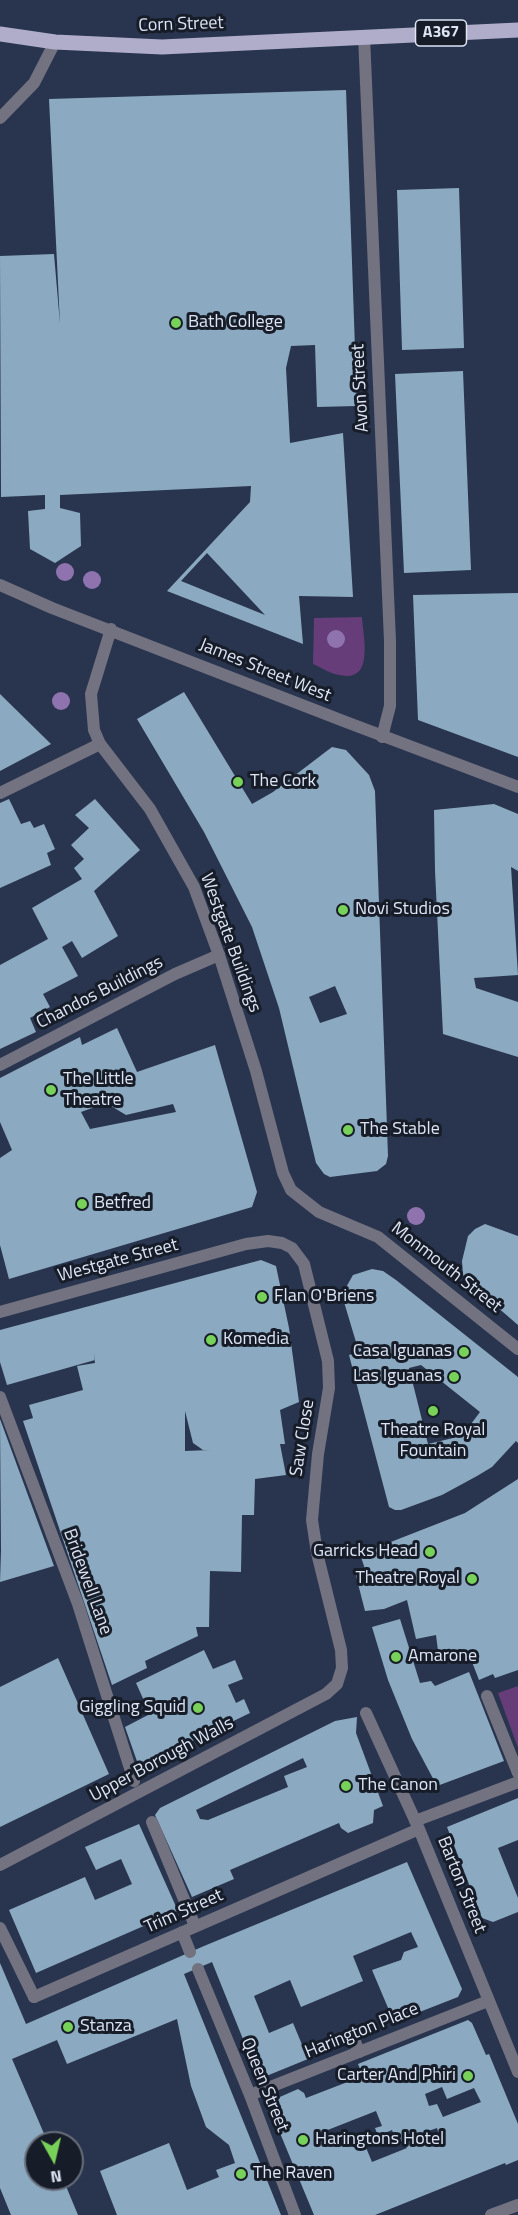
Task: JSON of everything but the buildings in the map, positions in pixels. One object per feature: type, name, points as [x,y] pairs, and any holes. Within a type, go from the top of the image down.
[{"type":"main road","name":"A367","points":[[364,36],[518,30]]},
{"type":"main road","name":"Corn Street","points":[[0,34],[55,42],[162,47],[364,36]]},
{"type":"street","name":"Avon Street","points":[[364,36],[390,641],[390,706],[382,736]]},
{"type":"street","points":[[0,118],[34,83],[55,42]]},
{"type":"street","name":"James Street West","points":[[0,585],[52,608],[518,787]]},
{"type":"street","name":"Westgate Buildings","points":[[111,629],[91,694],[94,730],[100,744],[150,809],[194,887],[219,955],[256,1071],[282,1173],[291,1190],[301,1199],[319,1212],[347,1223]]},
{"type":"street","points":[[0,793],[100,744]]},
{"type":"street","name":"Chandos Buildings","points":[[0,1065],[175,974],[219,955]]},
{"type":"street","name":"Monmouth Street","points":[[347,1223],[378,1237],[518,1349]]},
{"type":"street","name":"Saw Close","points":[[246,1244],[268,1241],[282,1243],[292,1248],[304,1264],[328,1361],[329,1388],[318,1454],[312,1520],[317,1553],[341,1650],[342,1668],[337,1684]]},
{"type":"street","name":"Westgate Street","points":[[0,1312],[246,1244]]},
{"type":"street","name":"Bridewell Lane","points":[[0,1397],[78,1604],[134,1781]]},
{"type":"street","name":"Upper Borough Walls","points":[[0,1864],[326,1694],[337,1684]]},
{"type":"street","points":[[487,1696],[518,1773]]},
{"type":"street","name":"Barton Street","points":[[366,1713],[417,1825],[518,2072]]},
{"type":"street","name":"Trim Street","points":[[0,1928],[34,1997],[518,1782]]},
{"type":"street","points":[[152,1822],[195,1926]]},
{"type":"street","points":[[182,1932],[190,1952]]},
{"type":"street","name":"Queen Street","points":[[198,1969],[250,2095],[295,2215]]},
{"type":"street","name":"Harington Place","points":[[250,2095],[488,2001]]},
{"type":"street","points":[[354,2039],[359,2052]]},
{"type":"street","points":[[491,2215],[518,2205]]},
{"type":"shaded area","points":[[362,617],[365,656],[358,672],[351,676],[340,675],[313,664],[314,618]]},
{"type":"shaded area","points":[[518,1686],[518,1748],[498,1693]]},
{"type":"place","name":"Bath College","points":[[176,323]]},
{"type":"place","name":"The Cork","points":[[238,782]]},
{"type":"place","name":"Novi Studios","points":[[343,910]]},
{"type":"place","name":"The Little Theatre","points":[[51,1090]]},
{"type":"place","name":"The Stable","points":[[348,1130]]},
{"type":"place","name":"Betfred","points":[[82,1204]]},
{"type":"place","name":"Flan O'Briens","points":[[262,1297]]},
{"type":"place","name":"Komedia","points":[[211,1340]]},
{"type":"place","name":"Casa Iguanas","points":[[464,1352]]},
{"type":"place","name":"Las Iguanas","points":[[454,1377]]},
{"type":"place","name":"Theatre Royal Fountain","points":[[433,1411]]},
{"type":"place","name":"Garricks Head","points":[[430,1552]]},
{"type":"place","name":"Theatre Royal","points":[[472,1579]]},
{"type":"place","name":"Amarone","points":[[396,1657]]},
{"type":"place","name":"Giggling Squid","points":[[198,1708]]},
{"type":"place","name":"The Canon","points":[[346,1786]]},
{"type":"place","name":"Stanza","points":[[68,2027]]},
{"type":"place","name":"Carter And Phiri","points":[[468,2076]]},
{"type":"place","name":"Haringtons Hotel","points":[[303,2140]]},
{"type":"place","name":"The Raven","points":[[241,2174]]}]
